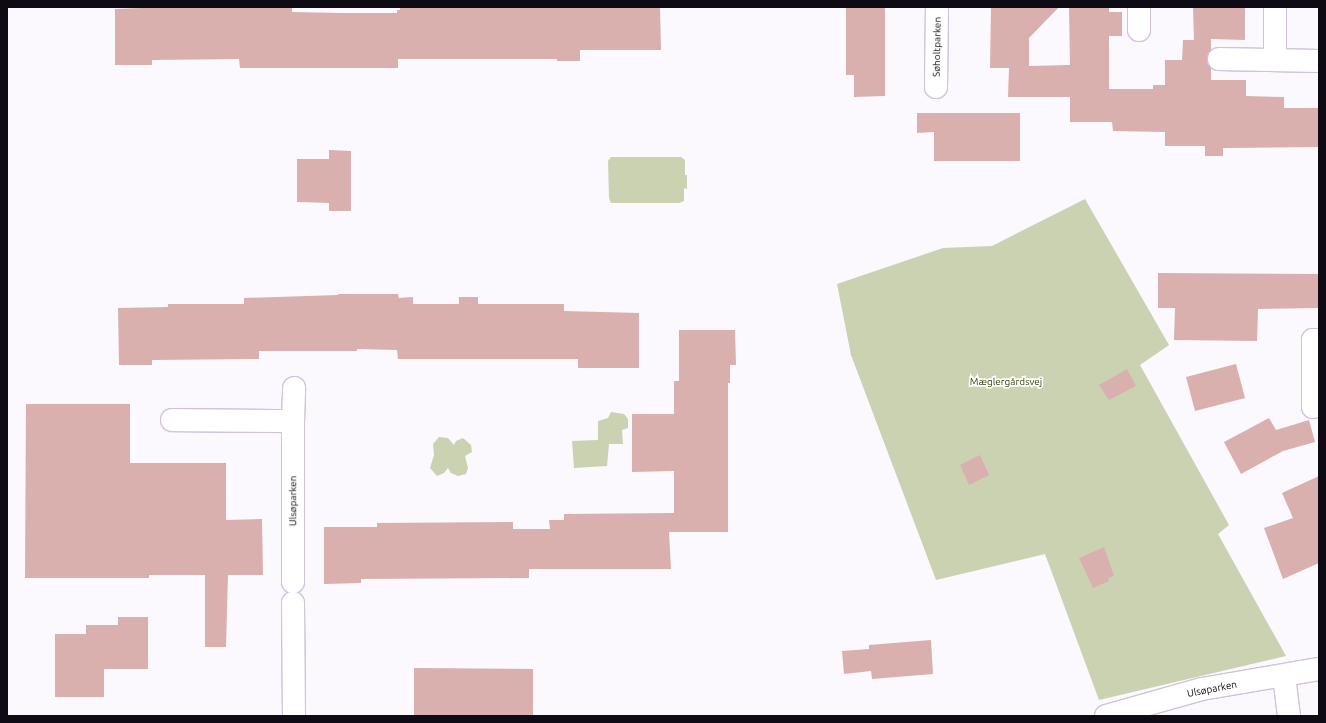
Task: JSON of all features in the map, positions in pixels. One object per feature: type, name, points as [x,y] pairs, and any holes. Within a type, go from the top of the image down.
[{"type":"street","name":"Søholtparken","points":[[936,87],[937,7]]},
{"type":"street","points":[[1139,7],[1139,30]]},
{"type":"street","points":[[1275,7],[1276,60]]},
{"type":"street","points":[[1219,59],[1319,61]]},
{"type":"street","points":[[1313,407],[1313,340],[1319,340]]},
{"type":"street","name":"Ulsøparken","points":[[294,388],[294,716]]},
{"type":"street","points":[[172,420],[293,420]]},
{"type":"street","name":"Ulsøparken","points":[[1106,716],[1202,690],[1319,669]]},
{"type":"street","points":[[1284,676],[1289,716]]},
{"type":"green space","points":[[611,157],[681,157],[685,160],[685,175],[687,175],[687,189],[684,188],[684,201],[679,203],[611,203],[609,198],[608,161]]},
{"type":"green space","name":"Mæglergårdsvej","points":[[1085,199],[1169,345],[1140,365],[1229,525],[1218,534],[1286,656],[1099,700],[1045,554],[936,580],[851,355],[837,284],[943,248],[992,246]]},
{"type":"green space","points":[[611,412],[624,414],[628,419],[628,428],[622,430],[623,444],[609,444],[607,466],[574,468],[572,441],[598,440],[598,421],[608,418]]},
{"type":"green space","points":[[439,437],[448,438],[454,445],[456,441],[463,438],[471,445],[472,452],[465,456],[468,468],[466,474],[458,476],[451,473],[448,468],[444,473],[437,476],[430,468],[434,455],[433,444]]},
{"type":"building","points":[[168,7],[292,7],[292,12],[397,13],[397,10],[400,10],[400,7],[660,7],[661,50],[580,50],[580,61],[557,61],[557,59],[398,59],[398,68],[240,68],[239,59],[152,60],[152,65],[115,65],[115,9]]},
{"type":"building","points":[[846,7],[885,7],[885,96],[854,97],[854,75],[846,75]]},
{"type":"building","points":[[991,7],[1059,7],[1029,38],[1029,66],[1070,65],[1069,7],[1109,7],[1109,12],[1122,12],[1122,36],[1109,36],[1109,89],[1153,89],[1153,85],[1165,85],[1165,60],[1182,60],[1183,40],[1194,40],[1193,7],[1245,7],[1245,40],[1211,39],[1211,50],[1207,58],[1211,68],[1211,80],[1246,80],[1246,96],[1284,97],[1284,108],[1319,108],[1319,147],[1223,148],[1223,156],[1205,156],[1205,146],[1165,146],[1165,132],[1113,131],[1112,122],[1070,122],[1070,97],[1008,97],[1009,68],[990,68]]},
{"type":"building","points":[[917,113],[1020,113],[1020,161],[934,161],[934,132],[917,133]]},
{"type":"building","points":[[329,150],[351,151],[351,211],[329,211],[329,203],[297,202],[297,159],[329,159]]},
{"type":"building","points":[[1158,273],[1319,274],[1319,308],[1258,309],[1257,341],[1174,340],[1175,308],[1158,308]]},
{"type":"building","points":[[338,294],[398,294],[399,298],[413,297],[413,304],[459,304],[459,297],[478,297],[478,304],[564,304],[564,311],[639,313],[639,368],[578,368],[578,359],[398,359],[397,350],[357,349],[357,351],[259,351],[259,359],[152,360],[152,365],[119,365],[118,308],[168,307],[168,304],[244,304],[244,298]]},
{"type":"building","points":[[679,330],[735,330],[736,365],[730,365],[730,383],[728,383],[728,532],[669,532],[671,569],[529,569],[529,578],[361,579],[361,583],[324,584],[324,527],[377,527],[377,523],[513,522],[513,529],[550,529],[549,520],[564,520],[564,514],[674,513],[674,471],[632,472],[632,414],[674,414],[674,381],[679,381]]},
{"type":"building","points":[[1236,364],[1245,398],[1195,411],[1186,377]]},
{"type":"building","points":[[1127,369],[1136,386],[1109,400],[1099,385]]},
{"type":"building","points":[[26,404],[130,404],[130,463],[226,463],[226,520],[262,519],[263,575],[228,575],[226,647],[205,647],[205,575],[149,575],[149,578],[25,578]]},
{"type":"building","points":[[1269,418],[1276,430],[1309,420],[1315,442],[1283,451],[1241,474],[1224,442]]},
{"type":"building","points":[[980,455],[989,475],[969,485],[960,465]]},
{"type":"building","points":[[1319,476],[1319,563],[1283,579],[1264,528],[1293,518],[1282,493]]},
{"type":"building","points":[[1104,547],[1114,576],[1108,578],[1109,581],[1093,588],[1079,558]]},
{"type":"building","points":[[118,617],[148,617],[148,669],[104,669],[104,697],[55,697],[55,634],[86,634],[86,625],[118,625]]},
{"type":"building","points":[[931,640],[933,674],[872,679],[871,671],[844,674],[842,651],[869,649],[869,645]]},
{"type":"building","points":[[414,668],[533,669],[533,716],[414,716]]}]
